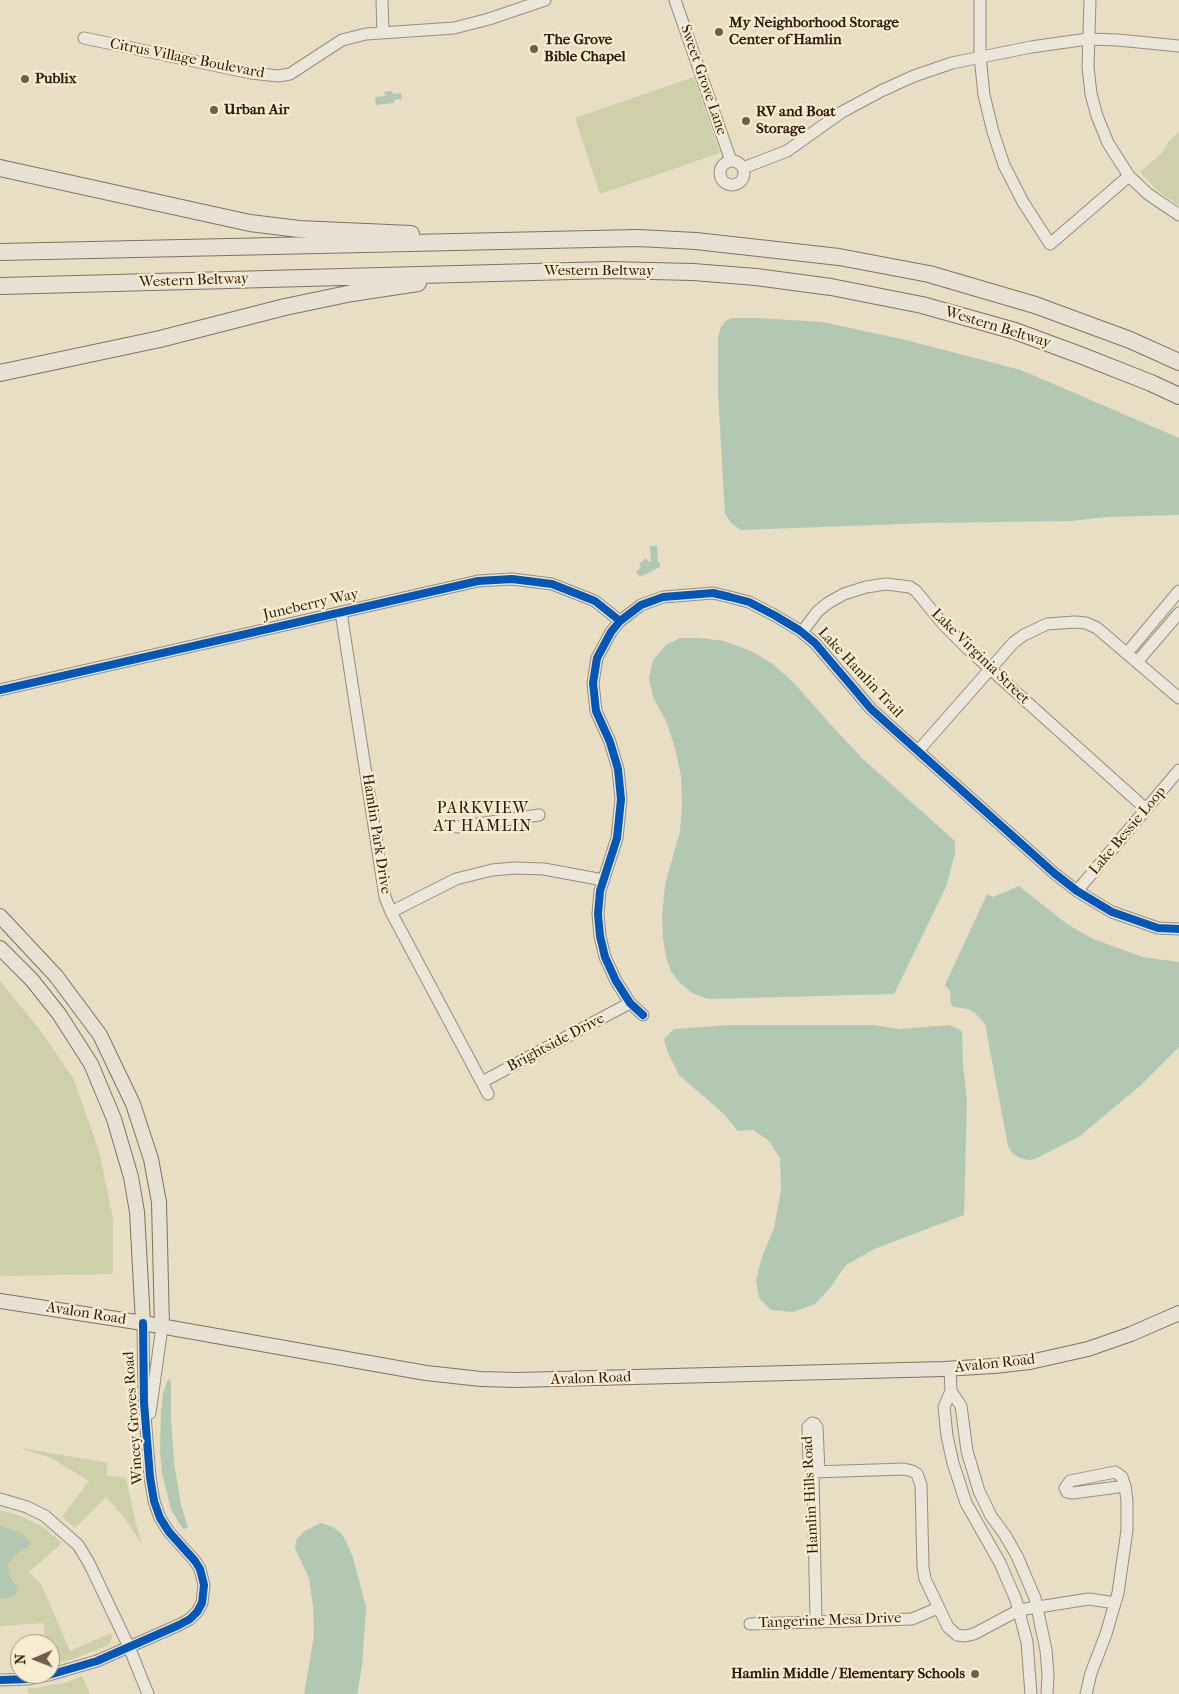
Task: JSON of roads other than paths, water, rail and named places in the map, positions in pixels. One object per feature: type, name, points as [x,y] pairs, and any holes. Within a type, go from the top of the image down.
[{"type":"highway","points":[[0,168],[250,223],[299,229],[388,232],[488,240]]},
{"type":"highway","name":"Western Beltway","points":[[0,252],[638,238],[715,243],[839,258],[930,274],[1035,306],[1130,340],[1179,362]]},
{"type":"highway","name":"Western Beltway","points":[[0,286],[610,270],[693,272],[756,277],[840,289],[922,305],[1015,331],[1151,383],[1179,396]]},
{"type":"highway","points":[[0,373],[160,339],[285,307],[352,293],[431,282],[531,272]]},
{"type":"main road","points":[[0,916],[56,976],[100,1035],[133,1104],[150,1159],[159,1202],[162,1327]]},
{"type":"main road","points":[[0,948],[32,980],[59,1014],[90,1064],[114,1119],[131,1178],[137,1212],[143,1323]]},
{"type":"main road","name":"Avalon Road","points":[[0,1301],[143,1323],[434,1374],[480,1379],[546,1380],[950,1369],[1030,1362],[1088,1349],[1131,1334],[1179,1312]]},
{"type":"street","points":[[382,0],[383,33]]},
{"type":"street","name":"Citrus Village Boulevard","points":[[84,38],[252,73],[278,76],[290,74],[342,40],[366,34],[454,28],[489,20],[545,0]]},
{"type":"street","name":"Sweet Grove Lane","points":[[675,0],[731,161]]},
{"type":"street","points":[[980,0],[980,56],[984,95],[993,132],[1004,165],[1023,202],[1050,244],[1129,176]]},
{"type":"street","points":[[1090,0],[1088,39],[1091,94],[1108,144],[1129,176],[1148,194],[1179,215]]},
{"type":"street","points":[[743,168],[787,151],[842,112],[914,76],[952,62],[1031,46],[1088,39],[1179,46]]},
{"type":"street","points":[[731,161],[738,162],[743,168],[744,176],[739,182],[732,184],[722,178],[721,170],[724,164],[731,161]]},
{"type":"street","name":"Juneberry Way","points":[[0,690],[469,582],[512,579],[545,583],[572,591],[595,601],[620,621]]},
{"type":"street","name":"Lake Virginia Street","points":[[802,632],[818,611],[844,594],[866,587],[886,584],[904,585],[916,591],[943,624],[990,670],[1146,809]]},
{"type":"street","points":[[1127,653],[1179,591]]},
{"type":"street","name":"Lake Hamlin Trail","points":[[643,1015],[630,1003],[613,976],[600,941],[598,909],[603,880],[617,838],[621,799],[618,769],[610,742],[596,711],[593,683],[600,651],[620,621],[641,605],[663,597],[713,593],[749,602],[774,614],[802,632],[815,643],[871,709],[1054,873],[1077,891],[1112,912],[1158,928],[1179,929]]},
{"type":"street","name":"Hamlin Park Drive","points":[[342,612],[385,897],[391,912],[488,1094]]},
{"type":"street","points":[[1137,662],[1179,613]]},
{"type":"street","points":[[918,751],[1014,642],[1047,624],[1063,622],[1086,623],[1098,628],[1179,698]]},
{"type":"street","name":"Lake Bessie Loop","points":[[1077,891],[1179,770]]},
{"type":"street","points":[[457,827],[539,815]]},
{"type":"street","points":[[391,912],[456,880],[492,870],[536,868],[603,880]]},
{"type":"street","name":"Brightside Drive","points":[[482,1082],[630,1003]]},
{"type":"street","name":"Wincey Groves Road","points":[[0,1680],[28,1679],[73,1670],[97,1662],[190,1619],[202,1603],[204,1585],[200,1569],[169,1532],[160,1518],[154,1501],[144,1403],[143,1323]]},
{"type":"street","points":[[148,1452],[149,1421],[162,1327]]},
{"type":"street","points":[[950,1369],[951,1391],[944,1407],[947,1436],[956,1477],[972,1516],[1006,1576],[1019,1610],[1028,1651],[1031,1694]]},
{"type":"street","points":[[951,1391],[961,1406],[965,1444],[979,1491],[991,1516],[1017,1556],[1037,1607],[1046,1650],[1047,1694]]},
{"type":"street","name":"Hamlin Hills Road","points":[[816,1622],[816,1472],[907,1469],[917,1474],[921,1485],[924,1574],[938,1608]]},
{"type":"street","points":[[1086,1694],[1115,1603],[1121,1573],[1127,1530],[1127,1501],[1124,1486]]},
{"type":"street","points":[[0,1499],[27,1507],[45,1516],[78,1545],[90,1563],[129,1647],[148,1694]]},
{"type":"street","points":[[938,1608],[954,1634],[961,1636],[974,1634],[1019,1610],[1089,1599],[1115,1603]]},
{"type":"street","name":"Tangerine Mesa Drive","points":[[750,1624],[912,1619],[938,1608]]},
{"type":"place","name":"My Neighborhood Storage Center of Hamlin","points":[[719,32]]},
{"type":"place","name":"The Grove Bible Chapel","points":[[534,49]]},
{"type":"place","name":"Publix","points":[[25,79]]},
{"type":"place","name":"Urban Air","points":[[214,110]]},
{"type":"place","name":"RV and Boat Storage","points":[[746,121]]},
{"type":"place","name":"Hamlin Middle / Elementary Schools","points":[[975,1674]]},
{"type":"district","name":"PARKVIEW AT HAMLIN","points":[[483,818]]}]
